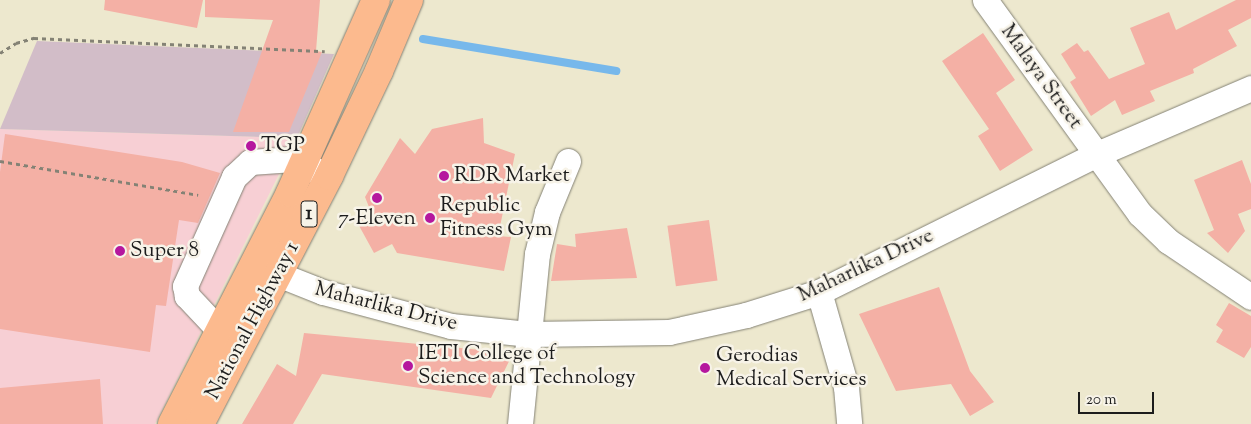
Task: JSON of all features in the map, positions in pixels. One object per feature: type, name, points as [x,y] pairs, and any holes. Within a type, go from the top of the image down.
[{"type":"highway","name":"National Highway 1","points":[[265,269],[304,164],[376,0]]},
{"type":"highway","name":"National Highway 1","points":[[172,424],[230,335],[265,269],[329,176],[380,71],[409,0]]},
{"type":"highway","name":"National Highway 1","points":[[200,424],[230,335]]},
{"type":"street","name":"Malaya Street","points":[[985,0],[1140,214],[1168,241],[1251,297]]},
{"type":"street","name":"Maharlika Drive","points":[[265,269],[323,292],[451,326],[528,334],[669,332],[746,315],[819,292],[1097,154],[1251,88]]},
{"type":"street","points":[[230,335],[188,296],[184,286],[234,177],[250,162],[292,159],[329,176]]},
{"type":"street","points":[[520,424],[528,334],[542,232],[568,161]]},
{"type":"street","points":[[819,292],[846,387],[849,424]]},
{"type":"path","points":[[0,53],[16,43],[34,38],[321,50],[353,56]]},
{"type":"path","points":[[0,161],[200,196]]},
{"type":"shaded area","points":[[37,41],[334,54],[297,138],[0,129]]},
{"type":"shaded area","name":"Super 8","points":[[0,129],[297,138],[155,424],[0,424]]},
{"type":"building","points":[[105,0],[203,0],[197,28],[104,10]]},
{"type":"building","points":[[205,0],[320,0],[316,51],[322,52],[289,132],[233,132],[273,20],[205,17]]},
{"type":"building","points":[[1236,0],[1251,0],[1251,18],[1228,30],[1237,46],[1193,69],[1194,73],[1150,91],[1155,101],[1122,115],[1115,100],[1091,116],[1070,82],[1076,78],[1061,54],[1077,43],[1084,52],[1088,50],[1109,79],[1145,64],[1130,28],[1169,12],[1176,30]]},
{"type":"building","points":[[983,33],[1015,80],[996,93],[1033,150],[1000,171],[978,136],[989,129],[942,61]]},
{"type":"building","name":"RDR Market","points":[[483,118],[484,143],[515,154],[498,236],[511,237],[504,271],[397,253],[392,244],[374,253],[357,222],[369,207],[365,197],[400,138],[415,154],[432,129]]},
{"type":"building","name":"Super 8","points":[[5,134],[182,162],[220,173],[198,223],[179,220],[166,306],[156,305],[150,352],[0,329],[0,172]]},
{"type":"building","points":[[1242,160],[1251,184],[1251,209],[1238,214],[1245,231],[1228,253],[1207,233],[1214,230],[1194,180]]},
{"type":"building","points":[[709,220],[717,280],[676,286],[667,226]]},
{"type":"building","points":[[627,228],[637,278],[551,281],[557,244],[576,247],[575,234]]},
{"type":"building","points":[[939,287],[970,371],[994,402],[970,416],[951,384],[896,391],[859,314]]},
{"type":"building","points":[[1229,303],[1251,316],[1251,347],[1244,358],[1216,342],[1223,330],[1216,325]]},
{"type":"building","points":[[304,333],[513,353],[491,398],[322,374],[293,424],[242,424],[277,364],[296,376]]},
{"type":"building","points":[[100,379],[103,424],[0,424],[0,388]]},
{"type":"waterway","points":[[423,39],[616,71]]},
{"type":"place","name":"TGP","points":[[251,146]]},
{"type":"place","name":"RDR Market","points":[[444,176]]},
{"type":"place","name":"7-Eleven","points":[[377,198]]},
{"type":"place","name":"Republic Fitness Gym","points":[[430,218]]},
{"type":"place","name":"Super 8","points":[[120,251]]},
{"type":"place","name":"IETI College of Science and Technology","points":[[408,366]]},
{"type":"place","name":"Gerodias Medical Services","points":[[705,368]]}]
